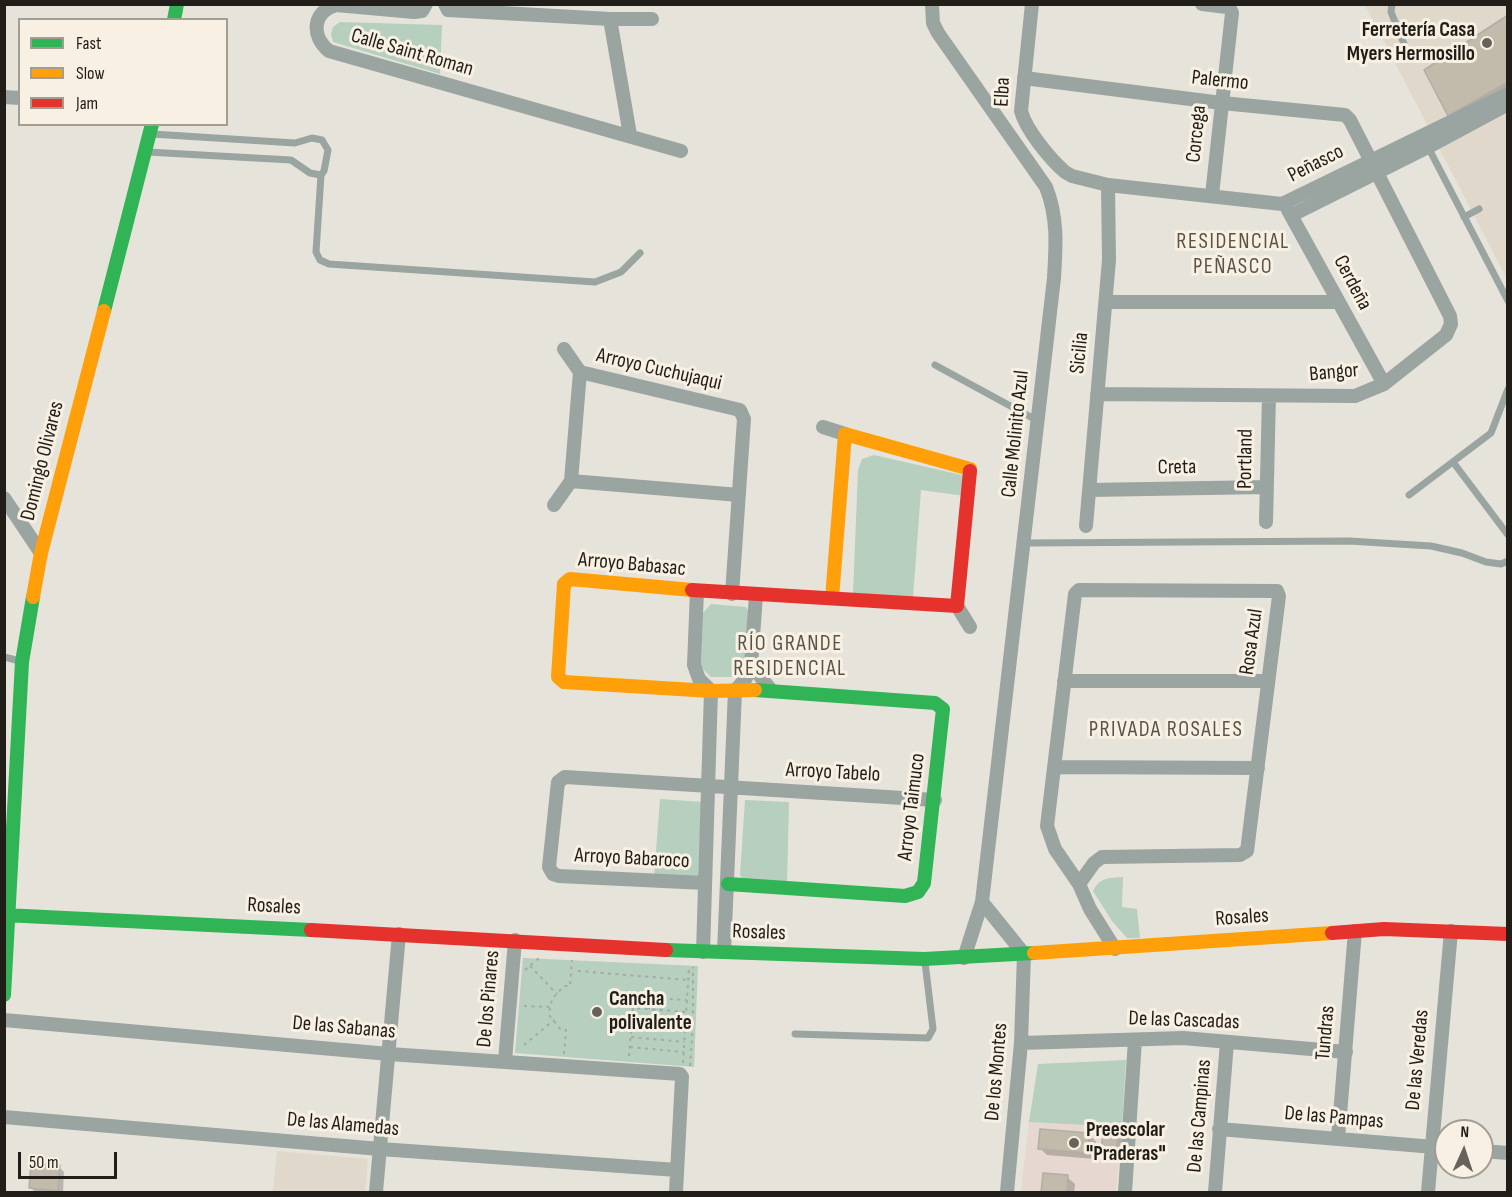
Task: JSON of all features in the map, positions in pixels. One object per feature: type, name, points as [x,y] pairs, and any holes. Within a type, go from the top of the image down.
[{"type":"street","name":"Calle Molinito Azul","points":[[932,4],[933,23],[938,33],[1037,172],[1046,187],[1056,222],[1054,278],[982,902],[964,958]]},
{"type":"street","name":"Elba","points":[[1032,4],[1021,111],[1028,128],[1061,168]]},
{"type":"street","name":"Corcega","points":[[1202,4],[1227,7],[1232,13],[1212,195]]},
{"type":"street","name":"Calle Saint Roman","points":[[426,6],[422,11],[414,12],[336,5],[321,14],[316,37],[329,51],[681,151]]},
{"type":"street","points":[[447,7],[610,19],[652,19]]},
{"type":"street","points":[[610,19],[630,135]]},
{"type":"street","name":"Palermo","points":[[1024,78],[1222,103],[1345,115],[1350,120],[1373,167]]},
{"type":"street","name":"Peñasco","points":[[1061,168],[1072,176],[1108,185],[1282,204],[1373,167],[1506,100]]},
{"type":"street","name":"Domingo Olivares","points":[[4,995],[22,662],[41,553],[151,129]]},
{"type":"street","name":"Peñasco","points":[[1292,215],[1373,167]]},
{"type":"street","name":"Bangor","points":[[1097,394],[1355,396],[1384,384],[1446,335],[1451,324],[1450,316],[1373,167]]},
{"type":"street","name":"Sicilia","points":[[1086,526],[1110,242],[1108,185]]},
{"type":"street","name":"Cerdeña","points":[[1282,204],[1292,215],[1384,384]]},
{"type":"street","points":[[1106,302],[1338,302]]},
{"type":"street","points":[[564,349],[580,372]]},
{"type":"street","name":"Arroyo Cuchujaqui","points":[[571,481],[580,372],[740,411],[744,419],[732,594]]},
{"type":"street","name":"Portland","points":[[1266,522],[1269,396]]},
{"type":"street","points":[[823,427],[973,464],[957,606],[970,627]]},
{"type":"street","points":[[832,598],[845,434]]},
{"type":"street","points":[[554,505],[571,481],[739,495]]},
{"type":"street","name":"Creta","points":[[1089,490],[1266,488]]},
{"type":"street","points":[[4,498],[41,553]]},
{"type":"street","name":"Arroyo Babasac","points":[[711,691],[564,682],[557,674],[563,588],[567,580],[756,596],[957,606]]},
{"type":"street","name":"Rosa Azul","points":[[1064,681],[1074,596],[1079,590],[1277,591],[1279,596],[1249,848],[1245,854],[1102,857],[1094,863],[1078,884]]},
{"type":"street","points":[[697,591],[694,665],[699,679],[711,691],[703,952]]},
{"type":"street","points":[[724,952],[735,691],[746,678],[751,665],[756,596]]},
{"type":"street","points":[[751,665],[771,690]]},
{"type":"street","points":[[1114,949],[1078,884],[1055,849],[1047,826],[1064,681],[1268,681]]},
{"type":"street","name":"Arroyo Taimuco","points":[[711,691],[771,690],[939,704],[944,714],[924,883],[918,892],[905,896],[728,884]]},
{"type":"street","points":[[1054,767],[1258,768]]},
{"type":"street","name":"Arroyo Babaroco","points":[[705,883],[559,876],[550,872],[549,867],[556,786],[560,779],[565,777],[708,787]]},
{"type":"street","name":"Arroyo Tabelo","points":[[708,787],[935,800]]},
{"type":"street","points":[[982,902],[1024,954]]},
{"type":"street","name":"Rosales","points":[[7,916],[399,934],[703,952],[924,959],[1114,949],[1355,931],[1414,929],[1508,934]]},
{"type":"street","name":"Tundras","points":[[1338,1139],[1355,931]]},
{"type":"street","name":"De las Veredas","points":[[1441,1119],[1451,931]]},
{"type":"street","points":[[376,1192],[399,934]]},
{"type":"street","name":"De los Pinares","points":[[505,1061],[515,940]]},
{"type":"street","name":"De los Montes","points":[[1007,1192],[1021,1043],[1024,954]]},
{"type":"street","name":"De las Sabanas","points":[[4,1020],[389,1054],[684,1070]]},
{"type":"street","name":"De las Cascadas","points":[[1021,1043],[1183,1038],[1346,1052]]},
{"type":"street","points":[[1125,1192],[1135,1040]]},
{"type":"street","name":"De las Campinas","points":[[1215,1192],[1227,1042]]},
{"type":"street","points":[[676,1192],[684,1070]]},
{"type":"street","name":"De las Alamedas","points":[[4,1117],[380,1149],[678,1170]]},
{"type":"street","name":"De las Pampas","points":[[1219,1129],[1434,1148]]},
{"type":"street","name":"De las Veredas","points":[[1428,1192],[1434,1168]]},
{"type":"lane","points":[[1392,4],[1391,12],[1404,44]]},
{"type":"lane","points":[[151,129],[295,143],[312,138],[322,140],[328,150],[324,171],[321,174],[316,252],[320,260],[330,264],[594,282],[621,272],[640,253]]},
{"type":"lane","points":[[1426,142],[1508,301]]},
{"type":"lane","points":[[145,152],[291,160],[309,173],[321,174]]},
{"type":"lane","points":[[1464,217],[1479,208]]},
{"type":"lane","points":[[935,365],[1038,421]]},
{"type":"lane","points":[[1409,495],[1491,433],[1508,389]]},
{"type":"lane","points":[[1453,462],[1508,536]]},
{"type":"lane","points":[[1025,543],[1349,541],[1431,546],[1462,553],[1485,562],[1501,564],[1508,561]]},
{"type":"lane","points":[[4,657],[22,662]]},
{"type":"lane","points":[[795,1034],[928,1038],[933,1029],[928,974],[924,959]]},
{"type":"path","points":[[521,974],[540,958]]},
{"type":"path","points":[[563,1058],[566,1030],[561,1030],[549,1015],[550,1000],[564,986],[570,986],[572,960]]},
{"type":"path","points":[[684,1070],[689,964]]},
{"type":"path","points":[[684,1070],[693,1026],[694,964]]},
{"type":"path","points":[[530,966],[557,994]]},
{"type":"path","points":[[578,971],[688,980]]},
{"type":"path","points":[[649,1009],[651,998],[687,1000]]},
{"type":"path","points":[[518,1005],[550,1007]]},
{"type":"path","points":[[629,1057],[633,1008],[686,1012]]},
{"type":"path","points":[[524,1045],[554,1020]]},
{"type":"path","points":[[630,1038],[684,1042]]},
{"type":"path","points":[[520,1040],[528,1050]]},
{"type":"path","points":[[630,1047],[684,1052]]},
{"type":"shaded area","points":[[1365,5],[1507,5],[1507,279]]},
{"type":"shaded area","name":"Preescolar \"Praderas\"","points":[[1029,1122],[1122,1127],[1116,1192],[1021,1192]]},
{"type":"shaded area","points":[[277,1151],[368,1159],[365,1192],[273,1192]]},
{"type":"green space","points":[[340,22],[442,25],[440,74],[333,42],[331,34],[333,27]]},
{"type":"green space","points":[[874,455],[966,476],[965,496],[921,490],[913,597],[853,594],[858,470],[862,459]]},
{"type":"green space","points":[[711,604],[746,607],[751,616],[749,668],[739,677],[711,677],[701,667],[703,613]]},
{"type":"green space","points":[[660,799],[704,802],[702,878],[654,877]]},
{"type":"green space","points":[[745,800],[789,802],[787,883],[745,881],[740,875]]},
{"type":"green space","points":[[1123,877],[1122,907],[1137,909],[1140,938],[1127,938],[1112,921],[1093,891],[1102,881]]},
{"type":"green space","points":[[523,958],[698,966],[694,1067],[515,1053]]},
{"type":"green space","points":[[1126,1060],[1122,1127],[1029,1122],[1038,1064]]},
{"type":"building","name":"Ferretería Casa Myers Hermosillo","points":[[1508,15],[1508,82],[1448,116],[1424,70]]},
{"type":"building","points":[[1040,1129],[1089,1133],[1088,1153],[1038,1149]]},
{"type":"building","points":[[1103,1132],[1118,1133],[1116,1154],[1101,1153]]},
{"type":"building","points":[[31,1163],[60,1165],[58,1191],[29,1188]]},
{"type":"building","points":[[1043,1173],[1068,1175],[1067,1192],[1041,1192]]},
{"type":"traffic: fast","points":[[174,18],[177,4]]},
{"type":"traffic: fast","points":[[104,311],[151,126]]},
{"type":"traffic: fast","points":[[4,995],[22,662],[33,597]]},
{"type":"traffic: fast","points":[[728,884],[905,896],[918,892],[924,883],[943,709],[935,703],[755,690]]},
{"type":"traffic: fast","points":[[4,915],[311,930]]},
{"type":"traffic: fast","points":[[666,950],[924,959],[1034,953]]},
{"type":"traffic: slow","points":[[33,597],[41,553],[104,311]]},
{"type":"traffic: slow","points":[[832,598],[845,434],[970,469],[970,471]]},
{"type":"traffic: slow","points":[[692,590],[570,579],[564,584],[558,677],[564,682],[711,691],[755,690]]},
{"type":"traffic: slow","points":[[1034,953],[1332,933]]},
{"type":"traffic: jam","points":[[692,590],[957,606],[970,471]]},
{"type":"traffic: jam","points":[[1332,933],[1384,929],[1508,934]]},
{"type":"traffic: jam","points":[[311,930],[666,950]]},
{"type":"place","name":"Ferretería Casa Myers Hermosillo","points":[[1487,43]]},
{"type":"place","name":"Cancha polivalente","points":[[597,1012]]},
{"type":"place","name":"Preescolar \"Praderas\"","points":[[1074,1143]]},
{"type":"district","name":"RESIDENCIAL PEÑASCO","points":[[1233,254]]},
{"type":"district","name":"RÍO GRANDE RESIDENCIAL","points":[[790,656]]},
{"type":"district","name":"PRIVADA ROSALES","points":[[1166,730]]}]
